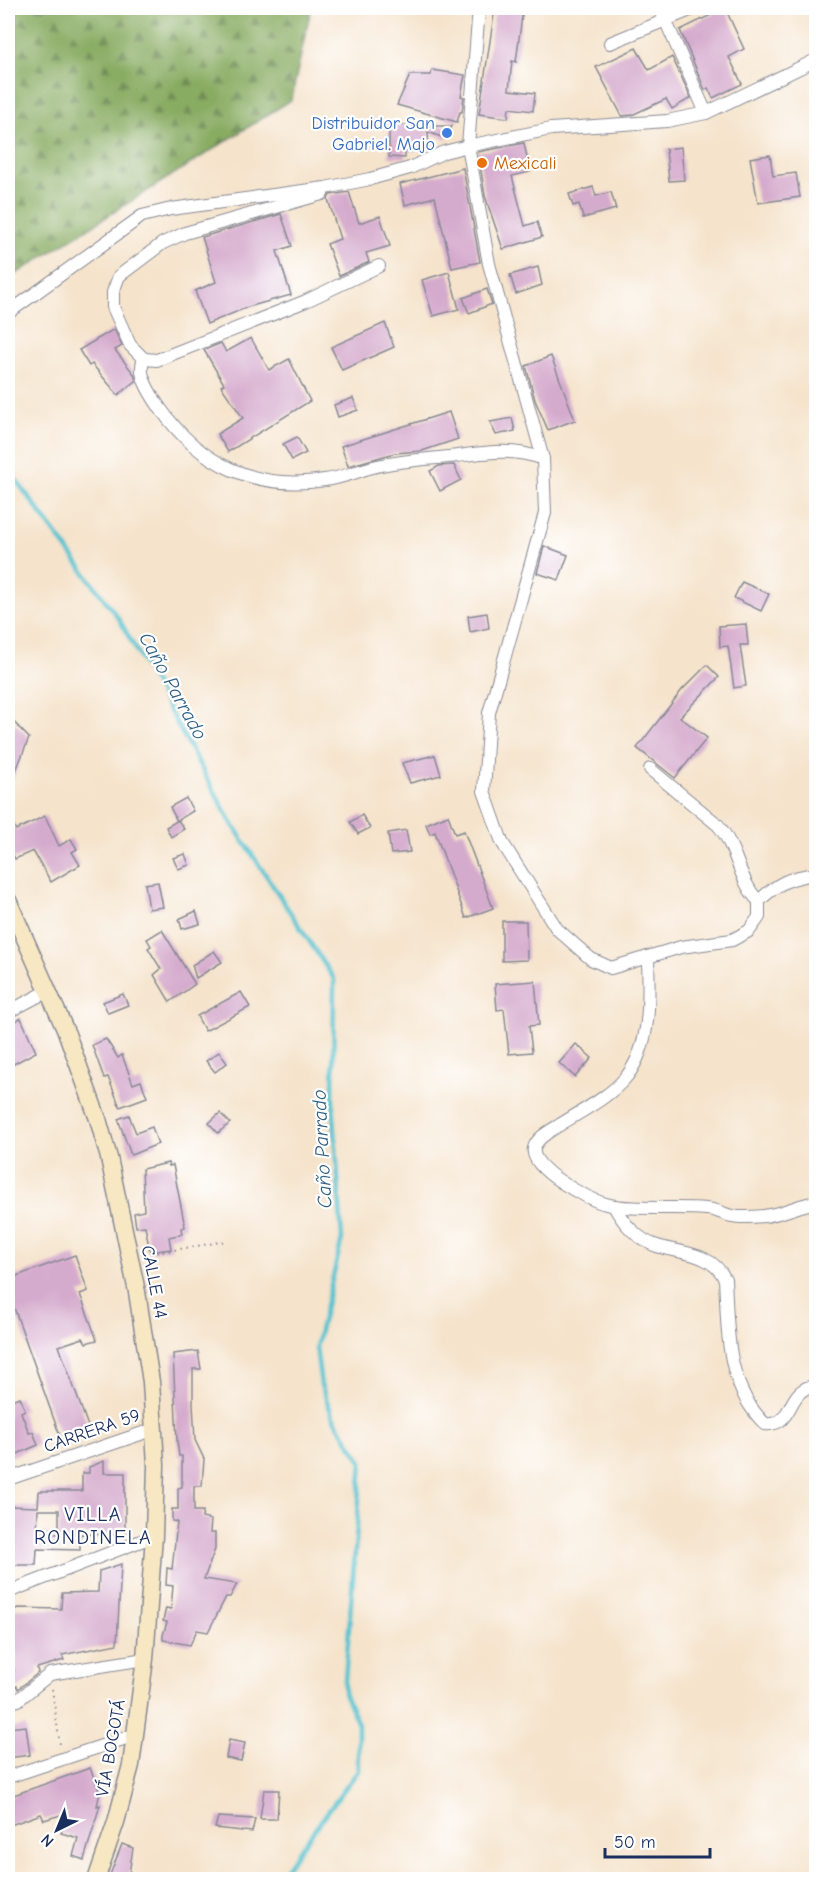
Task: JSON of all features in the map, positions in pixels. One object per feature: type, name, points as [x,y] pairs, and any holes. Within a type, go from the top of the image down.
[{"type":"main road","name":"CALLE 44","points":[[8,900],[67,1034],[101,1128],[130,1257],[146,1342],[155,1429],[154,1536],[141,1693]]},
{"type":"main road","name":"VÍA BOGOTÁ","points":[[96,1880],[123,1796],[141,1693]]},
{"type":"street","points":[[479,8],[468,146],[489,264],[543,459],[546,513],[489,713],[484,791],[502,842],[557,929],[591,959],[611,968],[681,947],[732,940],[749,931],[759,916],[759,901],[749,889],[727,835],[650,769]]},
{"type":"street","points":[[660,8],[706,113]]},
{"type":"street","points":[[610,43],[695,8]]},
{"type":"street","points":[[8,313],[142,216],[171,208],[325,188],[410,168],[444,152],[551,129],[667,121],[706,113],[816,60]]},
{"type":"street","points":[[325,188],[323,194],[185,233],[163,243],[119,276],[113,292],[113,307],[130,345],[144,359],[157,360],[306,301],[379,266]]},
{"type":"street","points":[[144,359],[141,368],[142,375],[158,405],[175,427],[194,447],[216,464],[256,479],[308,482],[342,477],[376,466],[481,453],[523,451],[543,459]]},
{"type":"street","points":[[759,901],[773,886],[793,877],[816,874]]},
{"type":"street","points":[[648,957],[649,1005],[642,1047],[626,1076],[597,1100],[547,1133],[535,1144],[533,1151],[544,1169],[560,1181],[597,1201],[614,1206],[710,1209],[732,1216],[764,1216],[816,1202]]},
{"type":"street","points":[[8,1012],[48,991]]},
{"type":"street","points":[[614,1206],[631,1230],[655,1246],[707,1259],[721,1271],[725,1279],[727,1341],[737,1383],[748,1405],[765,1424],[774,1425],[781,1421],[790,1408],[792,1398],[802,1389],[816,1386]]},
{"type":"street","name":"CARRERA 59","points":[[8,1479],[155,1429]]},
{"type":"street","points":[[8,1592],[154,1536]]},
{"type":"street","points":[[8,1703],[18,1700],[50,1674],[145,1659]]},
{"type":"street","points":[[8,1778],[135,1735]]},
{"type":"path","points":[[130,1257],[226,1241]]},
{"type":"path","points":[[50,1674],[63,1760]]},
{"type":"green space","points":[[8,8],[311,8],[291,100],[8,279]]},
{"type":"building","points":[[495,8],[523,8],[516,62],[512,61],[509,90],[535,93],[533,111],[509,108],[508,118],[479,114]]},
{"type":"building","points":[[725,8],[744,49],[729,57],[742,84],[713,98],[708,88],[705,90],[680,30]]},
{"type":"building","points":[[636,48],[649,70],[672,57],[691,98],[672,109],[666,99],[632,115],[622,116],[596,67]]},
{"type":"building","points":[[432,70],[465,75],[461,96],[464,97],[462,112],[457,122],[397,105],[410,75],[431,75]]},
{"type":"building","points":[[389,125],[452,126],[447,139],[428,132],[429,150],[405,151],[405,158],[389,157]]},
{"type":"building","points":[[524,143],[530,172],[512,176],[525,226],[537,222],[542,237],[503,249],[485,196],[478,152]]},
{"type":"building","points":[[681,147],[684,180],[669,181],[666,149]]},
{"type":"building","points":[[770,155],[773,176],[796,173],[800,197],[758,203],[750,158]]},
{"type":"building","points":[[463,168],[480,262],[452,268],[435,197],[405,205],[400,184]]},
{"type":"building","points":[[593,187],[596,196],[611,192],[616,209],[583,218],[579,204],[573,206],[569,194]]},
{"type":"building","points":[[349,192],[359,223],[380,216],[390,246],[366,253],[369,262],[339,276],[327,244],[340,239],[328,199],[330,195]]},
{"type":"building","points":[[281,214],[292,246],[277,251],[291,295],[248,307],[207,324],[195,291],[216,282],[202,237]]},
{"type":"building","points":[[538,267],[542,285],[516,294],[510,275]]},
{"type":"building","points":[[449,272],[459,309],[433,316],[422,280]]},
{"type":"building","points":[[487,289],[492,304],[469,313],[463,298]]},
{"type":"building","points":[[385,323],[394,347],[342,370],[331,347]]},
{"type":"building","points":[[114,329],[122,346],[115,350],[134,374],[136,381],[118,395],[92,364],[89,366],[79,350]]},
{"type":"building","points":[[251,338],[269,370],[289,359],[310,401],[228,452],[217,434],[243,418],[221,386],[224,384],[204,350],[221,343],[226,352]]},
{"type":"building","points":[[551,356],[575,420],[548,430],[535,400],[526,366]]},
{"type":"building","points":[[353,398],[358,410],[338,417],[334,405]]},
{"type":"building","points":[[449,412],[458,439],[422,451],[395,453],[348,466],[341,446]]},
{"type":"building","points":[[512,418],[515,431],[496,435],[490,422]]},
{"type":"building","points":[[297,437],[306,453],[292,460],[283,444]]},
{"type":"building","points":[[454,465],[461,480],[440,491],[430,471],[439,466]]},
{"type":"building","points":[[544,546],[568,555],[559,580],[537,573]]},
{"type":"building","points":[[742,582],[769,594],[761,611],[734,598]]},
{"type":"building","points":[[487,613],[489,628],[470,632],[468,616]]},
{"type":"building","points":[[746,624],[748,645],[740,645],[746,686],[734,688],[728,646],[720,647],[719,626]]},
{"type":"building","points":[[707,665],[719,677],[680,717],[707,738],[675,778],[637,748],[682,690]]},
{"type":"building","points":[[8,716],[29,738],[8,791]]},
{"type":"building","points":[[435,755],[441,775],[410,783],[402,763]]},
{"type":"building","points":[[186,798],[193,811],[178,820],[184,829],[171,837],[166,827],[177,821],[170,807]]},
{"type":"building","points":[[8,813],[16,830],[45,816],[59,846],[71,839],[77,849],[72,852],[80,865],[51,882],[33,851],[15,859],[8,844]]},
{"type":"building","points":[[362,815],[370,828],[358,834],[350,822]]},
{"type":"building","points":[[448,815],[455,834],[464,831],[493,908],[466,918],[435,832],[430,834],[426,824]]},
{"type":"building","points":[[406,830],[410,852],[391,854],[388,833]]},
{"type":"building","points":[[185,854],[189,865],[178,869],[173,858]]},
{"type":"building","points":[[158,882],[163,907],[149,909],[145,884]]},
{"type":"building","points":[[196,911],[200,924],[182,929],[179,919]]},
{"type":"building","points":[[502,921],[526,921],[527,960],[502,961]]},
{"type":"building","points":[[162,930],[195,984],[170,1002],[154,975],[161,969],[148,948],[151,946],[147,939]]},
{"type":"building","points":[[214,951],[222,962],[196,978],[192,965]]},
{"type":"building","points":[[535,981],[539,1025],[529,1026],[532,1052],[509,1054],[504,1009],[497,1010],[495,984]]},
{"type":"building","points":[[241,992],[250,1007],[205,1031],[197,1016]]},
{"type":"building","points":[[123,994],[128,1005],[108,1013],[103,1002]]},
{"type":"building","points":[[21,1018],[36,1052],[8,1067],[8,1025]]},
{"type":"building","points":[[106,1039],[118,1058],[122,1055],[133,1084],[141,1081],[147,1097],[120,1107],[108,1077],[104,1078],[92,1045]]},
{"type":"building","points":[[576,1044],[592,1058],[575,1077],[559,1063]]},
{"type":"building","points":[[219,1052],[227,1063],[215,1072],[206,1061]]},
{"type":"building","points":[[220,1113],[230,1123],[218,1133],[209,1123]]},
{"type":"building","points":[[129,1115],[136,1133],[152,1127],[158,1144],[131,1155],[118,1119]]},
{"type":"building","points":[[168,1163],[169,1166],[173,1165],[185,1227],[181,1228],[182,1234],[169,1237],[171,1249],[150,1252],[145,1226],[136,1227],[134,1213],[144,1211],[142,1169]]},
{"type":"building","points":[[75,1255],[88,1291],[80,1294],[97,1340],[86,1343],[83,1338],[59,1346],[89,1429],[61,1439],[8,1291],[8,1279]]},
{"type":"building","points":[[198,1351],[201,1369],[193,1369],[195,1440],[204,1459],[202,1486],[194,1486],[194,1511],[203,1511],[202,1518],[211,1520],[210,1533],[215,1533],[215,1549],[204,1579],[237,1584],[230,1597],[226,1597],[208,1632],[197,1630],[190,1645],[163,1640],[167,1622],[163,1621],[166,1608],[171,1609],[173,1586],[166,1585],[167,1568],[172,1569],[177,1522],[172,1521],[172,1509],[178,1509],[178,1488],[182,1487],[182,1456],[179,1456],[177,1441],[173,1354]]},
{"type":"building","points":[[20,1397],[25,1410],[21,1412],[29,1433],[33,1432],[38,1445],[8,1458],[8,1401]]},
{"type":"building","points":[[104,1461],[104,1473],[125,1473],[125,1535],[80,1534],[80,1550],[37,1549],[36,1565],[8,1565],[8,1506],[38,1507],[39,1491],[82,1491],[82,1473],[89,1473],[89,1467]],"holes":[[[38,1510],[59,1510],[59,1534],[37,1533]]]},
{"type":"building","points":[[121,1564],[117,1644],[62,1655],[64,1660],[37,1668],[38,1673],[18,1689],[17,1686],[8,1688],[8,1673],[14,1672],[8,1640],[8,1613],[18,1608],[61,1609],[62,1593],[98,1592],[99,1571]]},
{"type":"building","points":[[26,1726],[30,1755],[8,1758],[8,1728]]},
{"type":"building","points":[[229,1740],[245,1743],[241,1761],[226,1758]]},
{"type":"building","points":[[90,1768],[100,1792],[97,1806],[100,1805],[84,1860],[73,1856],[78,1838],[61,1833],[67,1813],[44,1820],[41,1814],[8,1826],[8,1797]]},
{"type":"building","points":[[264,1790],[279,1790],[277,1819],[260,1819]]},
{"type":"building","points":[[218,1817],[255,1819],[252,1832],[215,1828]]},
{"type":"building","points":[[122,1844],[133,1848],[128,1880],[108,1880]]},
{"type":"waterway","name":"Caño Parrado","points":[[8,469],[119,619],[231,822],[334,979],[333,1101],[342,1239],[316,1347],[321,1385],[333,1417],[362,1462],[344,1693],[358,1724],[358,1771],[277,1880]]},
{"type":"place","name":"Distribuidor San Gabriel. Majo","points":[[447,133]]},
{"type":"place","name":"Mexicali","points":[[482,163]]},
{"type":"district","name":"VILLA RONDINELA","points":[[93,1526]]}]
